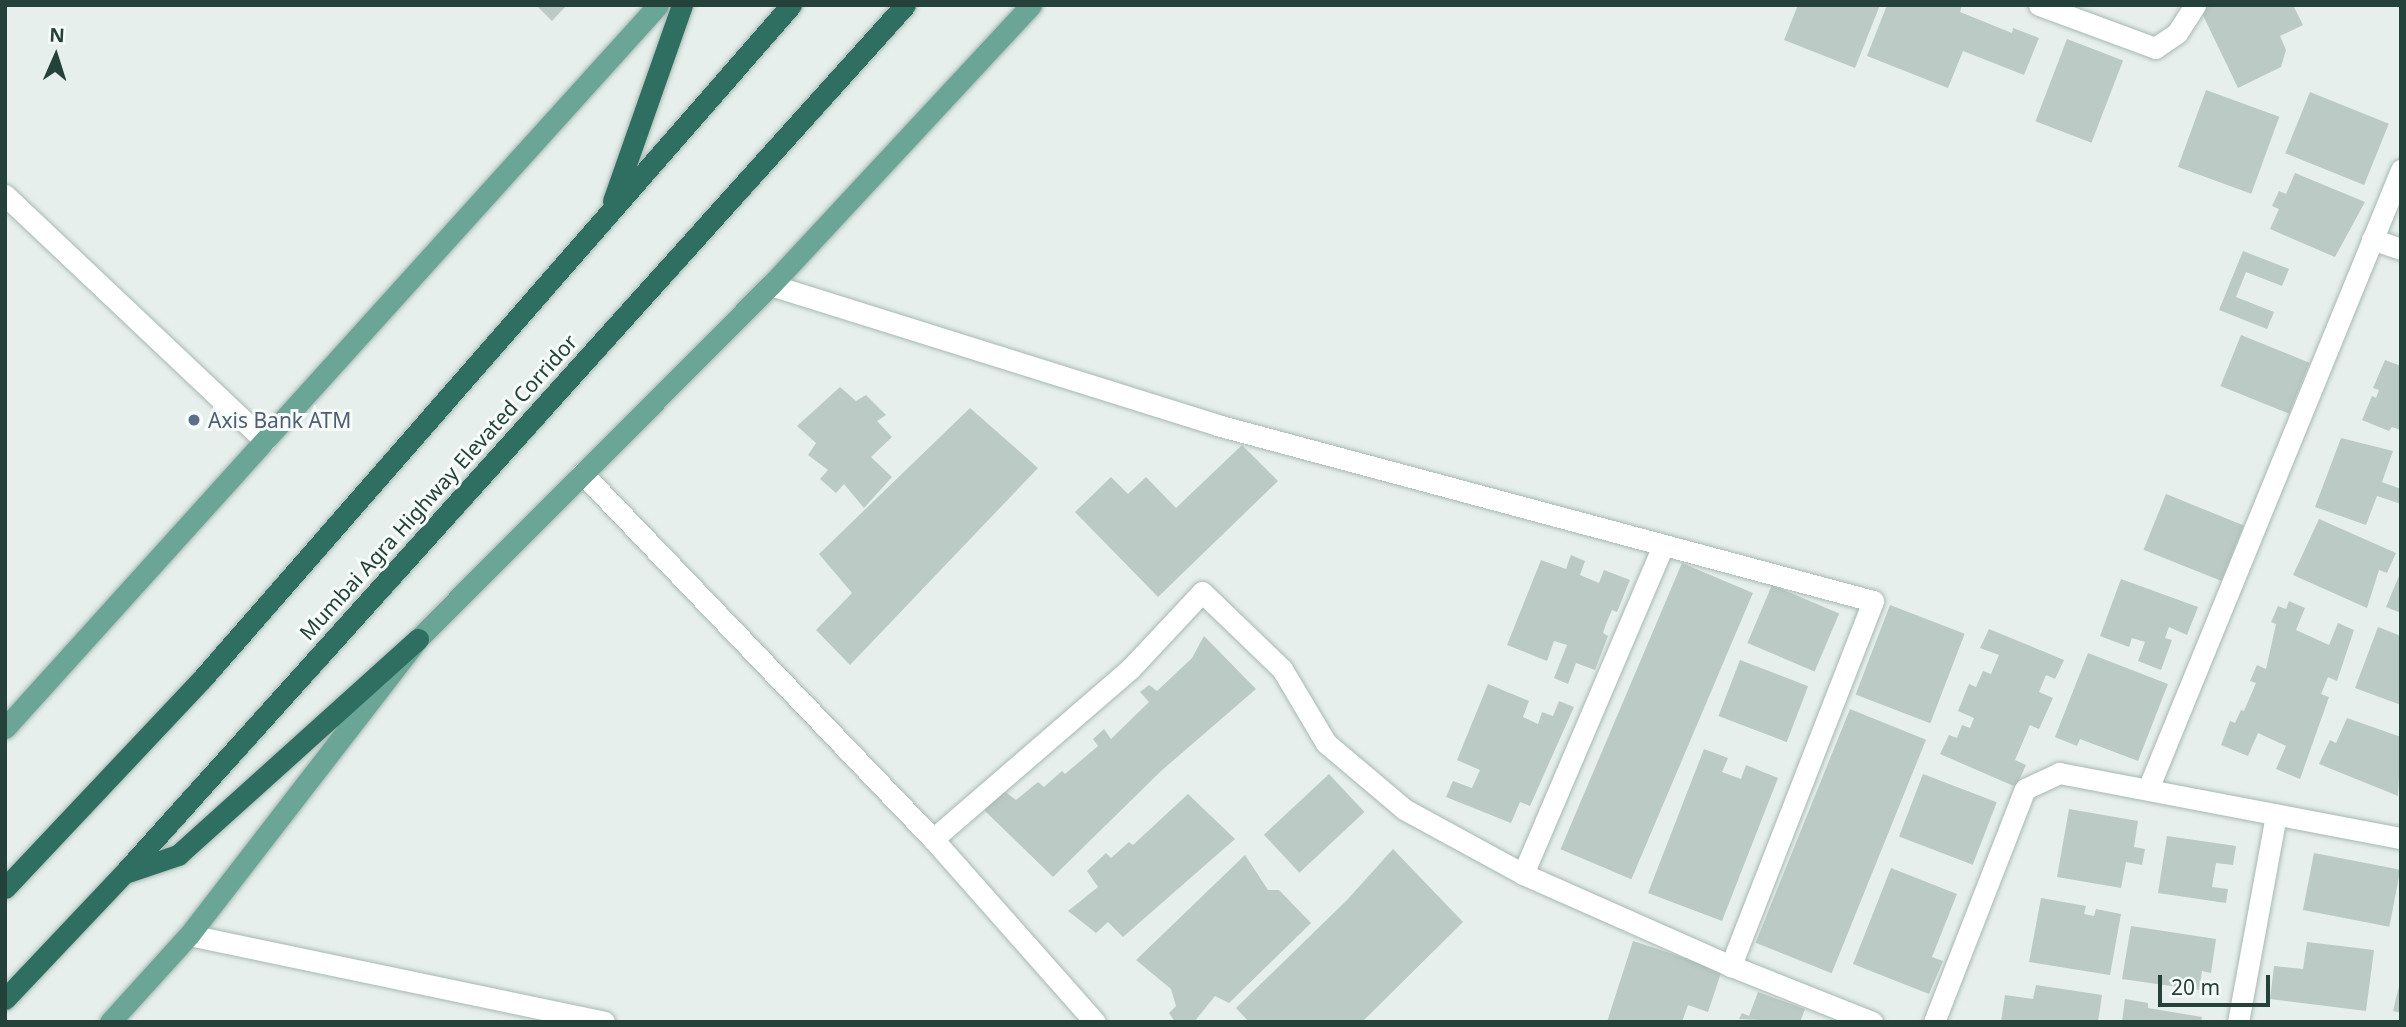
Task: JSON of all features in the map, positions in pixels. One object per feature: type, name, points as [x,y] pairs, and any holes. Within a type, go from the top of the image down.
[{"type":"highway","points":[[608,213],[682,5]]},
{"type":"highway","points":[[5,888],[202,679],[791,5]]},
{"type":"highway","name":"Mumbai Agra Highway Elevated Corridor","points":[[5,999],[125,872],[905,5]]},
{"type":"highway","points":[[125,872],[178,855],[418,639]]},
{"type":"main road","points":[[5,728],[658,5]]},
{"type":"main road","points":[[110,1022],[189,934],[418,639],[771,285],[1031,5]]},
{"type":"street","points":[[2039,5],[2155,48],[2177,33],[2195,5]]},
{"type":"street","points":[[2148,789],[2401,170]]},
{"type":"street","points":[[5,195],[265,441]]},
{"type":"street","points":[[2372,239],[2401,249]]},
{"type":"street","points":[[771,285],[1217,425],[1873,601],[1731,966]]},
{"type":"street","points":[[582,473],[933,839],[1095,1022]]},
{"type":"street","points":[[1523,874],[1663,546]]},
{"type":"street","points":[[933,839],[1130,669],[1202,592],[1282,669],[1326,743],[1404,809],[1523,874],[1731,966],[1872,1022]]},
{"type":"street","points":[[1934,1022],[2025,789],[2059,773],[2401,838]]},
{"type":"street","points":[[2238,1022],[2276,814]]},
{"type":"street","points":[[189,934],[604,1022]]},
{"type":"building","points":[[536,5],[567,5],[552,21]]},
{"type":"building","points":[[1798,5],[1880,5],[1855,68],[1784,40]]},
{"type":"building","points":[[1887,5],[1962,5],[1960,12],[2012,33],[2013,28],[2039,38],[2024,75],[1963,51],[1948,88],[1867,56]]},
{"type":"building","points":[[2293,5],[2303,25],[2280,36],[2286,50],[2281,67],[2238,88],[2199,7]]},
{"type":"building","points":[[2067,39],[2123,61],[2091,143],[2035,121]]},
{"type":"building","points":[[2206,90],[2279,117],[2251,194],[2178,167]]},
{"type":"building","points":[[2310,92],[2389,124],[2364,185],[2285,153]]},
{"type":"building","points":[[2295,173],[2365,202],[2335,257],[2270,229],[2279,209],[2272,206],[2279,191],[2286,194]]},
{"type":"building","points":[[2243,251],[2289,269],[2282,286],[2246,272],[2236,297],[2274,312],[2267,329],[2219,310]]},
{"type":"building","points":[[2241,335],[2310,363],[2289,414],[2220,386]]},
{"type":"building","points":[[2385,360],[2401,366],[2401,430],[2392,427],[2389,431],[2362,420],[2372,396],[2376,398],[2379,390],[2373,388]]},
{"type":"building","points":[[840,387],[856,401],[866,395],[886,415],[877,421],[892,437],[871,457],[892,477],[864,508],[844,484],[836,493],[820,479],[828,470],[808,455],[816,443],[797,426]]},
{"type":"building","points":[[970,408],[1038,468],[850,665],[816,630],[852,593],[819,554]]},
{"type":"building","points":[[2341,438],[2393,451],[2382,482],[2401,489],[2401,504],[2377,496],[2366,525],[2315,507]]},
{"type":"building","points":[[1242,445],[1278,481],[1158,597],[1075,512],[1111,477],[1128,494],[1146,477],[1176,508]]},
{"type":"building","points":[[2166,494],[2244,525],[2221,581],[2144,550]]},
{"type":"building","points":[[2319,519],[2396,553],[2387,573],[2379,570],[2367,608],[2293,575]]},
{"type":"building","points":[[1571,555],[1585,561],[1580,575],[1599,583],[1604,570],[1630,580],[1617,612],[1612,610],[1606,624],[1603,633],[1608,636],[1595,670],[1576,663],[1568,684],[1554,678],[1567,645],[1554,641],[1547,661],[1507,645],[1541,560],[1566,569]]},
{"type":"building","points":[[1682,563],[1753,593],[1631,879],[1560,849]]},
{"type":"building","points":[[2401,571],[2401,613],[2386,607]]},
{"type":"building","points":[[2121,579],[2198,607],[2187,635],[2169,627],[2165,638],[2172,640],[2161,670],[2138,661],[2145,642],[2132,638],[2129,647],[2100,636]]},
{"type":"building","points":[[1772,585],[1839,614],[1815,672],[1747,643]]},
{"type":"building","points":[[2289,601],[2305,608],[2296,630],[2329,645],[2338,623],[2354,630],[2337,681],[2328,677],[2321,694],[2329,697],[2300,779],[2276,769],[2286,746],[2258,733],[2248,756],[2221,745],[2230,721],[2235,723],[2241,710],[2244,711],[2256,683],[2250,681],[2257,665],[2266,669],[2276,624],[2271,622],[2278,606],[2286,609]]},
{"type":"building","points":[[1890,605],[1965,634],[1930,723],[1856,695]]},
{"type":"building","points":[[2378,627],[2401,636],[2401,705],[2355,688]]},
{"type":"building","points":[[1989,629],[2064,660],[2055,679],[2046,675],[2039,692],[2053,698],[2039,729],[2030,725],[2015,760],[2026,765],[2016,787],[1940,754],[1949,735],[1957,738],[1962,725],[1970,728],[1974,718],[1958,711],[1969,684],[1976,687],[1983,671],[1991,674],[1999,655],[1980,648]]},
{"type":"building","points":[[1204,636],[1256,689],[1161,771],[1053,877],[984,810],[1003,790],[1016,800],[1038,782],[1044,787],[1062,771],[1065,774],[1098,746],[1093,739],[1104,729],[1111,739],[1149,702],[1140,692],[1149,685],[1157,691],[1192,658]]},
{"type":"building","points":[[2088,653],[2168,684],[2138,761],[2080,739],[2077,746],[2055,737]]},
{"type":"building","points":[[1740,660],[1808,686],[1787,742],[1718,716]]},
{"type":"building","points":[[1488,684],[1529,701],[1523,717],[1538,724],[1542,712],[1553,716],[1559,701],[1574,707],[1530,806],[1520,802],[1511,823],[1446,797],[1453,781],[1472,788],[1480,770],[1457,760]]},
{"type":"building","points":[[1850,709],[1926,740],[1832,973],[1756,943]]},
{"type":"building","points":[[2347,718],[2401,737],[2398,796],[2319,764],[2330,740],[2336,743]]},
{"type":"building","points":[[1704,749],[1728,758],[1722,772],[1741,779],[1746,765],[1778,778],[1722,921],[1648,893]]},
{"type":"building","points":[[1329,774],[1364,812],[1299,873],[1264,835]]},
{"type":"building","points":[[1923,774],[1997,802],[1973,865],[1899,837]]},
{"type":"building","points":[[1188,794],[1235,839],[1123,937],[1108,922],[1096,933],[1068,911],[1098,887],[1087,871],[1106,853],[1111,858],[1129,842],[1133,845]]},
{"type":"building","points":[[2069,809],[2138,821],[2134,847],[2145,849],[2142,865],[2126,862],[2121,888],[2057,877]]},
{"type":"building","points":[[2167,836],[2236,846],[2233,865],[2216,863],[2212,887],[2228,889],[2226,903],[2158,893]]},
{"type":"building","points":[[1393,849],[1463,922],[1362,1022],[1249,1022],[1236,1008],[1347,900]]},
{"type":"building","points":[[2314,853],[2400,870],[2389,927],[2303,910]]},
{"type":"building","points":[[1245,855],[1268,890],[1279,890],[1311,923],[1229,1003],[1215,996],[1194,1022],[1175,1022],[1169,1013],[1176,1006],[1171,989],[1136,960]]},
{"type":"building","points":[[1891,868],[1957,894],[1932,957],[1943,961],[1929,994],[1853,964]]},
{"type":"building","points":[[2041,898],[2086,906],[2084,914],[2094,916],[2096,909],[2121,914],[2110,975],[2029,962]]},
{"type":"building","points":[[2131,926],[2216,939],[2211,973],[2202,971],[2199,990],[2122,979]]},
{"type":"building","points":[[1633,941],[1722,970],[1708,1012],[1688,1005],[1682,1022],[1607,1022]]},
{"type":"building","points":[[2307,942],[2374,950],[2366,1011],[2270,999],[2274,966],[2303,969]]},
{"type":"building","points":[[2401,982],[2401,1013],[2393,1011]]},
{"type":"building","points":[[2036,985],[2102,995],[2098,1022],[2001,1022],[2005,995],[2033,999]]},
{"type":"building","points":[[1758,992],[1805,1009],[1800,1022],[1739,1019],[1742,1013],[1749,1016]]},
{"type":"building","points":[[2125,999],[2148,1003],[2148,1008],[2202,1017],[2201,1022],[2122,1022]]},
{"type":"place","name":"Axis Bank ATM","points":[[194,420]]}]
